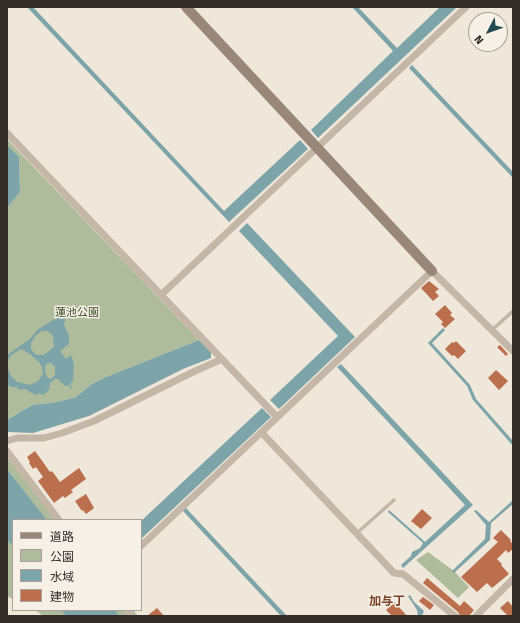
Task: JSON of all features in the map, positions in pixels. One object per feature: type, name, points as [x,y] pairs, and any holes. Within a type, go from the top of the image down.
[{"type":"street","points":[[186,7],[432,271],[513,351]]},
{"type":"street","points":[[161,295],[466,7]]},
{"type":"street","points":[[7,133],[277,417]]},
{"type":"street","points":[[142,545],[432,271]]},
{"type":"street","points":[[7,441],[17,438],[44,438],[94,421],[222,359]]},
{"type":"street","points":[[262,433],[394,573],[403,574],[455,616]]},
{"type":"street","points":[[7,451],[58,519]]},
{"type":"street","points":[[476,616],[513,579]]},
{"type":"lane","points":[[492,330],[513,311]]},
{"type":"lane","points":[[357,533],[394,500]]},
{"type":"green space","name":"蓮池公園","points":[[7,139],[199,340],[106,377],[92,384],[76,397],[57,402],[32,405],[7,420],[7,208],[20,191],[19,158],[7,145]]},
{"type":"green space","points":[[7,457],[55,519],[46,519],[7,469]]},
{"type":"green space","points":[[7,540],[12,546],[12,598],[7,596]]},
{"type":"green space","points":[[428,552],[454,571],[469,587],[458,598],[416,560]]},
{"type":"green space","points":[[36,611],[62,611],[66,616],[42,616]]},
{"type":"green space","points":[[116,611],[134,611],[138,616],[119,616]]},
{"type":"water","points":[[27,7],[33,7],[224,211],[300,140],[308,149],[229,222]]},
{"type":"water","points":[[352,7],[358,7],[397,48],[440,7],[457,7],[318,138],[311,130],[393,51]]},
{"type":"water","points":[[412,65],[513,172],[513,178],[409,68]]},
{"type":"water","points":[[7,145],[19,157],[20,192],[7,208]]},
{"type":"water","points":[[247,223],[355,337],[279,409],[270,400],[338,336],[239,231]]},
{"type":"water","points":[[61,312],[65,313],[67,316],[64,323],[69,335],[69,344],[60,351],[66,359],[71,355],[74,364],[73,381],[70,384],[72,389],[69,385],[65,386],[58,379],[55,379],[50,383],[49,390],[43,395],[39,393],[36,395],[25,389],[19,390],[17,387],[11,387],[7,384],[7,362],[7,355],[30,339],[37,330],[58,317]],"holes":[[[42,331],[48,331],[53,336],[54,347],[44,355],[36,355],[31,349],[31,343],[36,335]],[[21,349],[30,354],[39,362],[42,367],[43,374],[38,381],[30,385],[17,382],[11,376],[8,369],[7,362],[10,356]],[[48,363],[51,363],[55,367],[55,375],[51,379],[47,377],[45,366]]]},
{"type":"water","points":[[443,328],[445,330],[432,343],[470,385],[476,399],[513,441],[513,446],[473,400],[467,386],[428,343]]},
{"type":"water","points":[[199,340],[211,352],[211,358],[183,369],[89,416],[33,433],[7,432],[7,420],[32,405],[57,402],[76,397],[92,384],[106,377]]},
{"type":"water","points":[[341,364],[473,505],[403,568],[401,565],[411,556],[412,552],[420,548],[423,543],[388,512],[389,510],[425,542],[465,505],[337,367]]},
{"type":"water","points":[[262,408],[271,417],[142,538],[142,520]]},
{"type":"water","points":[[7,469],[46,519],[12,519],[12,546],[7,540]]},
{"type":"water","points":[[513,500],[513,504],[491,523],[490,540],[454,573],[452,571],[485,539],[486,525],[474,511],[476,510],[489,522]]},
{"type":"water","points":[[186,508],[287,616],[281,616],[183,511]]},
{"type":"water","points":[[410,595],[414,602],[424,611],[422,616],[418,616],[417,610],[408,596]]},
{"type":"water","points":[[62,611],[116,611],[119,616],[66,616]]},
{"type":"building","points":[[429,281],[439,289],[435,292],[439,296],[433,301],[421,288]]},
{"type":"building","points":[[445,305],[452,313],[450,315],[455,319],[445,328],[441,324],[443,322],[435,314]]},
{"type":"building","points":[[456,341],[466,351],[458,359],[454,355],[452,356],[445,349],[452,342],[454,343]]},
{"type":"building","points":[[500,345],[508,354],[506,356],[497,347]]},
{"type":"building","points":[[496,370],[508,381],[499,390],[488,378]]},
{"type":"building","points":[[35,451],[50,472],[52,471],[60,482],[79,468],[86,479],[71,490],[73,492],[65,498],[63,496],[54,503],[38,481],[43,477],[36,467],[33,469],[29,463],[30,462],[27,457]]},
{"type":"building","points":[[86,494],[94,508],[86,514],[75,501]]},
{"type":"building","points":[[422,509],[432,518],[421,529],[411,521]]},
{"type":"building","points":[[501,530],[513,544],[513,549],[508,553],[506,550],[497,559],[509,574],[492,588],[487,583],[477,592],[461,577],[498,542],[493,538]]},
{"type":"building","points":[[427,578],[460,606],[464,601],[474,610],[469,616],[460,616],[458,612],[423,583]]},
{"type":"building","points":[[423,597],[434,605],[430,610],[419,601]]},
{"type":"building","points":[[508,601],[513,607],[513,616],[508,616],[500,608]]},
{"type":"building","points":[[395,602],[407,616],[392,616],[386,610]]},
{"type":"building","points":[[157,608],[164,616],[147,616]]},
{"type":"district","name":"加与丁","points":[[387,602]]}]
